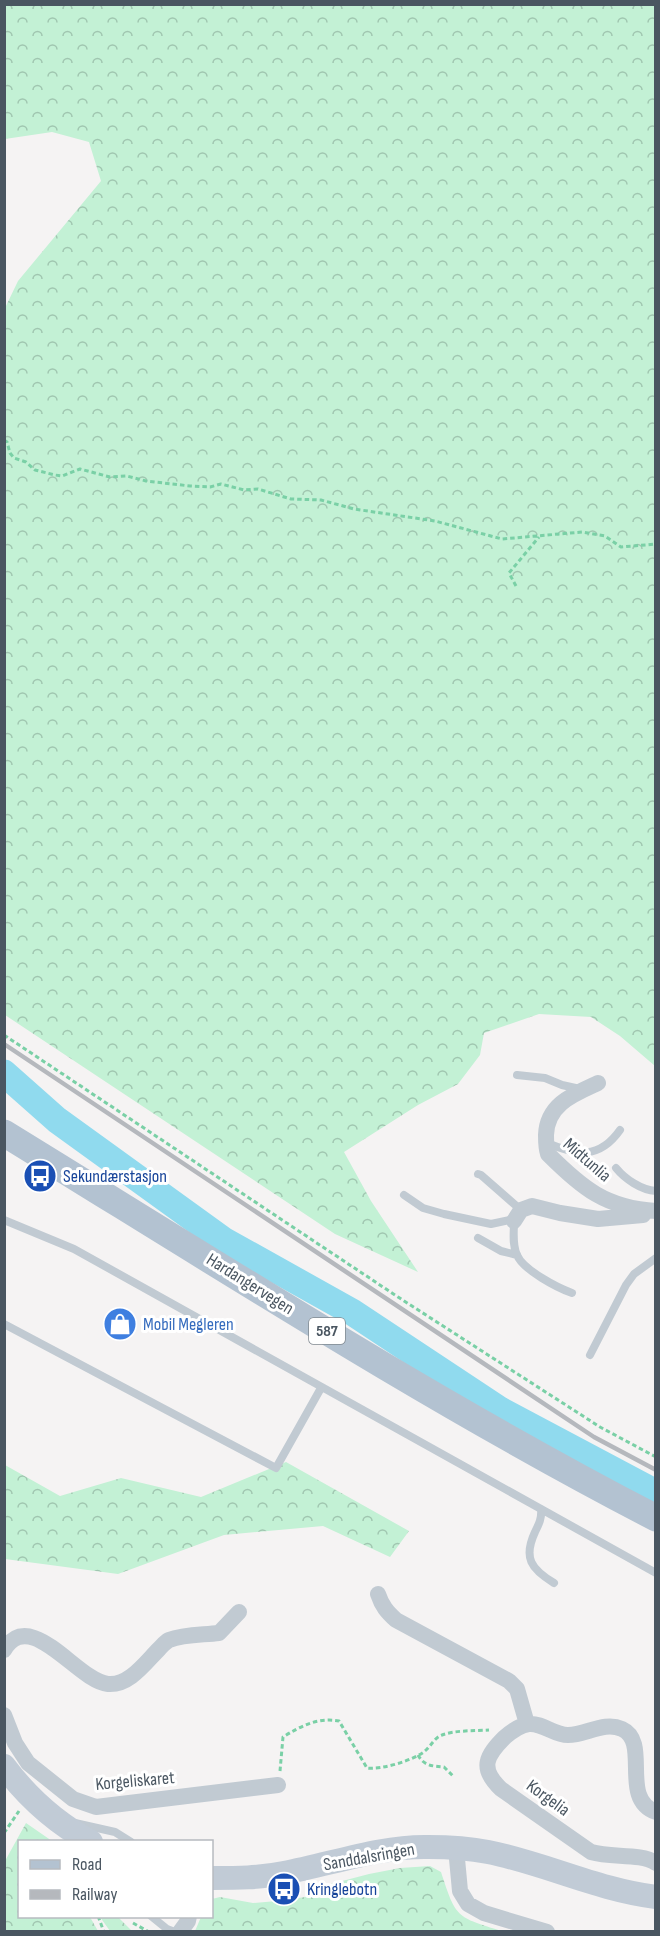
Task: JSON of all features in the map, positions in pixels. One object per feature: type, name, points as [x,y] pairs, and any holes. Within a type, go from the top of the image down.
[{"type":"main road","name":"Hardangervegen","points":[[4,1133],[363,1353],[518,1444],[656,1518]]},
{"type":"main road","points":[[4,1766],[32,1799],[55,1819],[88,1840]]},
{"type":"main road","name":"Sanddalsringen","points":[[213,1878],[256,1878],[282,1874],[382,1851],[405,1848],[456,1848],[498,1855],[607,1887],[656,1898]]},
{"type":"street","points":[[546,1143],[549,1119],[555,1109],[563,1101],[598,1083]]},
{"type":"street","name":"Midtunlia","points":[[546,1143],[548,1154],[592,1193],[615,1204],[656,1212]]},
{"type":"street","name":"Midtunlia","points":[[518,1216],[532,1206],[598,1219],[634,1217],[656,1212]]},
{"type":"street","points":[[378,1594],[381,1605],[396,1620],[509,1681],[517,1689],[527,1724],[571,1735],[612,1726],[623,1729],[630,1735],[634,1744],[636,1779],[642,1801],[649,1809],[656,1812]]},
{"type":"street","points":[[6,1643],[19,1636],[30,1636],[48,1644],[96,1681],[108,1684],[119,1683],[131,1677],[168,1641],[188,1636],[219,1633],[239,1612]]},
{"type":"street","name":"Korgeliskaret","points":[[4,1715],[15,1743],[28,1763],[73,1800],[96,1807],[278,1785]]},
{"type":"street","name":"Korgelia","points":[[527,1724],[511,1732],[491,1751],[487,1761],[492,1781],[591,1852],[604,1856],[640,1857],[656,1863]]},
{"type":"street","points":[[456,1848],[460,1891],[468,1904],[484,1913],[548,1932]]},
{"type":"street","points":[[178,1932],[189,1918]]},
{"type":"lane","points":[[517,1075],[545,1078],[562,1085],[573,1086],[580,1091]]},
{"type":"lane","name":"Midtunlia","points":[[546,1143],[584,1154],[592,1152],[613,1139],[620,1130]]},
{"type":"lane","name":"Midtunlia","points":[[616,1168],[622,1176],[656,1191]]},
{"type":"lane","points":[[478,1174],[482,1175],[518,1216],[514,1241],[517,1255],[532,1271],[572,1293]]},
{"type":"lane","name":"Midtunlia","points":[[404,1195],[423,1208],[491,1224],[518,1216]]},
{"type":"lane","points":[[4,1220],[74,1249],[656,1573]]},
{"type":"lane","points":[[478,1238],[501,1251],[517,1255]]},
{"type":"lane","points":[[590,1355],[626,1285],[634,1274],[656,1258]]},
{"type":"lane","points":[[4,1324],[276,1468],[321,1388]]},
{"type":"lane","points":[[541,1509],[542,1518],[531,1541],[529,1553],[538,1572],[554,1583]]},
{"type":"lane","points":[[55,1819],[115,1832],[128,1840]]},
{"type":"lane","points":[[152,1918],[167,1929],[178,1932]]},
{"type":"path","points":[[4,440],[14,458],[26,462],[35,470],[55,476],[62,476],[80,469],[104,476],[127,476],[162,483],[210,487],[221,484],[244,490],[258,489],[291,499],[321,500],[354,509],[435,521],[502,539],[582,532],[605,536],[621,547],[656,544]]},
{"type":"path","points":[[516,586],[509,573],[540,536]]},
{"type":"path","points":[[4,1035],[408,1303],[600,1427],[656,1458]]},
{"type":"path","points":[[278,1785],[283,1737],[306,1723],[331,1719],[339,1721],[367,1768],[375,1769],[418,1755],[440,1735],[453,1732],[498,1730]]},
{"type":"path","points":[[418,1755],[422,1762],[444,1767],[454,1777]]},
{"type":"path","points":[[4,1833],[22,1808]]},
{"type":"path","points":[[98,1918],[104,1932]]},
{"type":"path","points":[[133,1923],[149,1932]]},
{"type":"green space","points":[[5,4],[655,5],[655,1066],[620,1036],[591,1017],[539,1014],[484,1033],[480,1055],[458,1084],[418,1105],[344,1152],[371,1201],[418,1272],[335,1234],[5,1015],[5,308],[18,281],[101,181],[89,142],[52,132],[5,139]]},
{"type":"green space","points":[[286,1462],[409,1531],[390,1557],[323,1526],[224,1535],[118,1574],[5,1559],[5,1465],[60,1496],[121,1478],[201,1497]]},
{"type":"green space","points":[[26,1823],[51,1840],[18,1840],[18,1918],[91,1918],[98,1931],[5,1931],[5,1861]]},
{"type":"green space","points":[[430,1866],[441,1872],[450,1899],[460,1914],[502,1931],[195,1931],[201,1918],[213,1918],[213,1899],[220,1897],[253,1903],[288,1900],[310,1896],[327,1885],[400,1868]]},
{"type":"green space","points":[[101,1918],[119,1918],[132,1931],[110,1931]]},
{"type":"waterway","points":[[4,1073],[57,1120],[223,1240],[352,1312],[500,1410],[656,1493]]},
{"type":"railway","points":[[4,1044],[594,1437],[656,1470]]},
{"type":"place","name":"Sekundærstasjon","points":[[40,1176]]},
{"type":"place","name":"Mobil Megleren","points":[[120,1324]]},
{"type":"place","name":"Kringlebotn","points":[[284,1889]]}]
